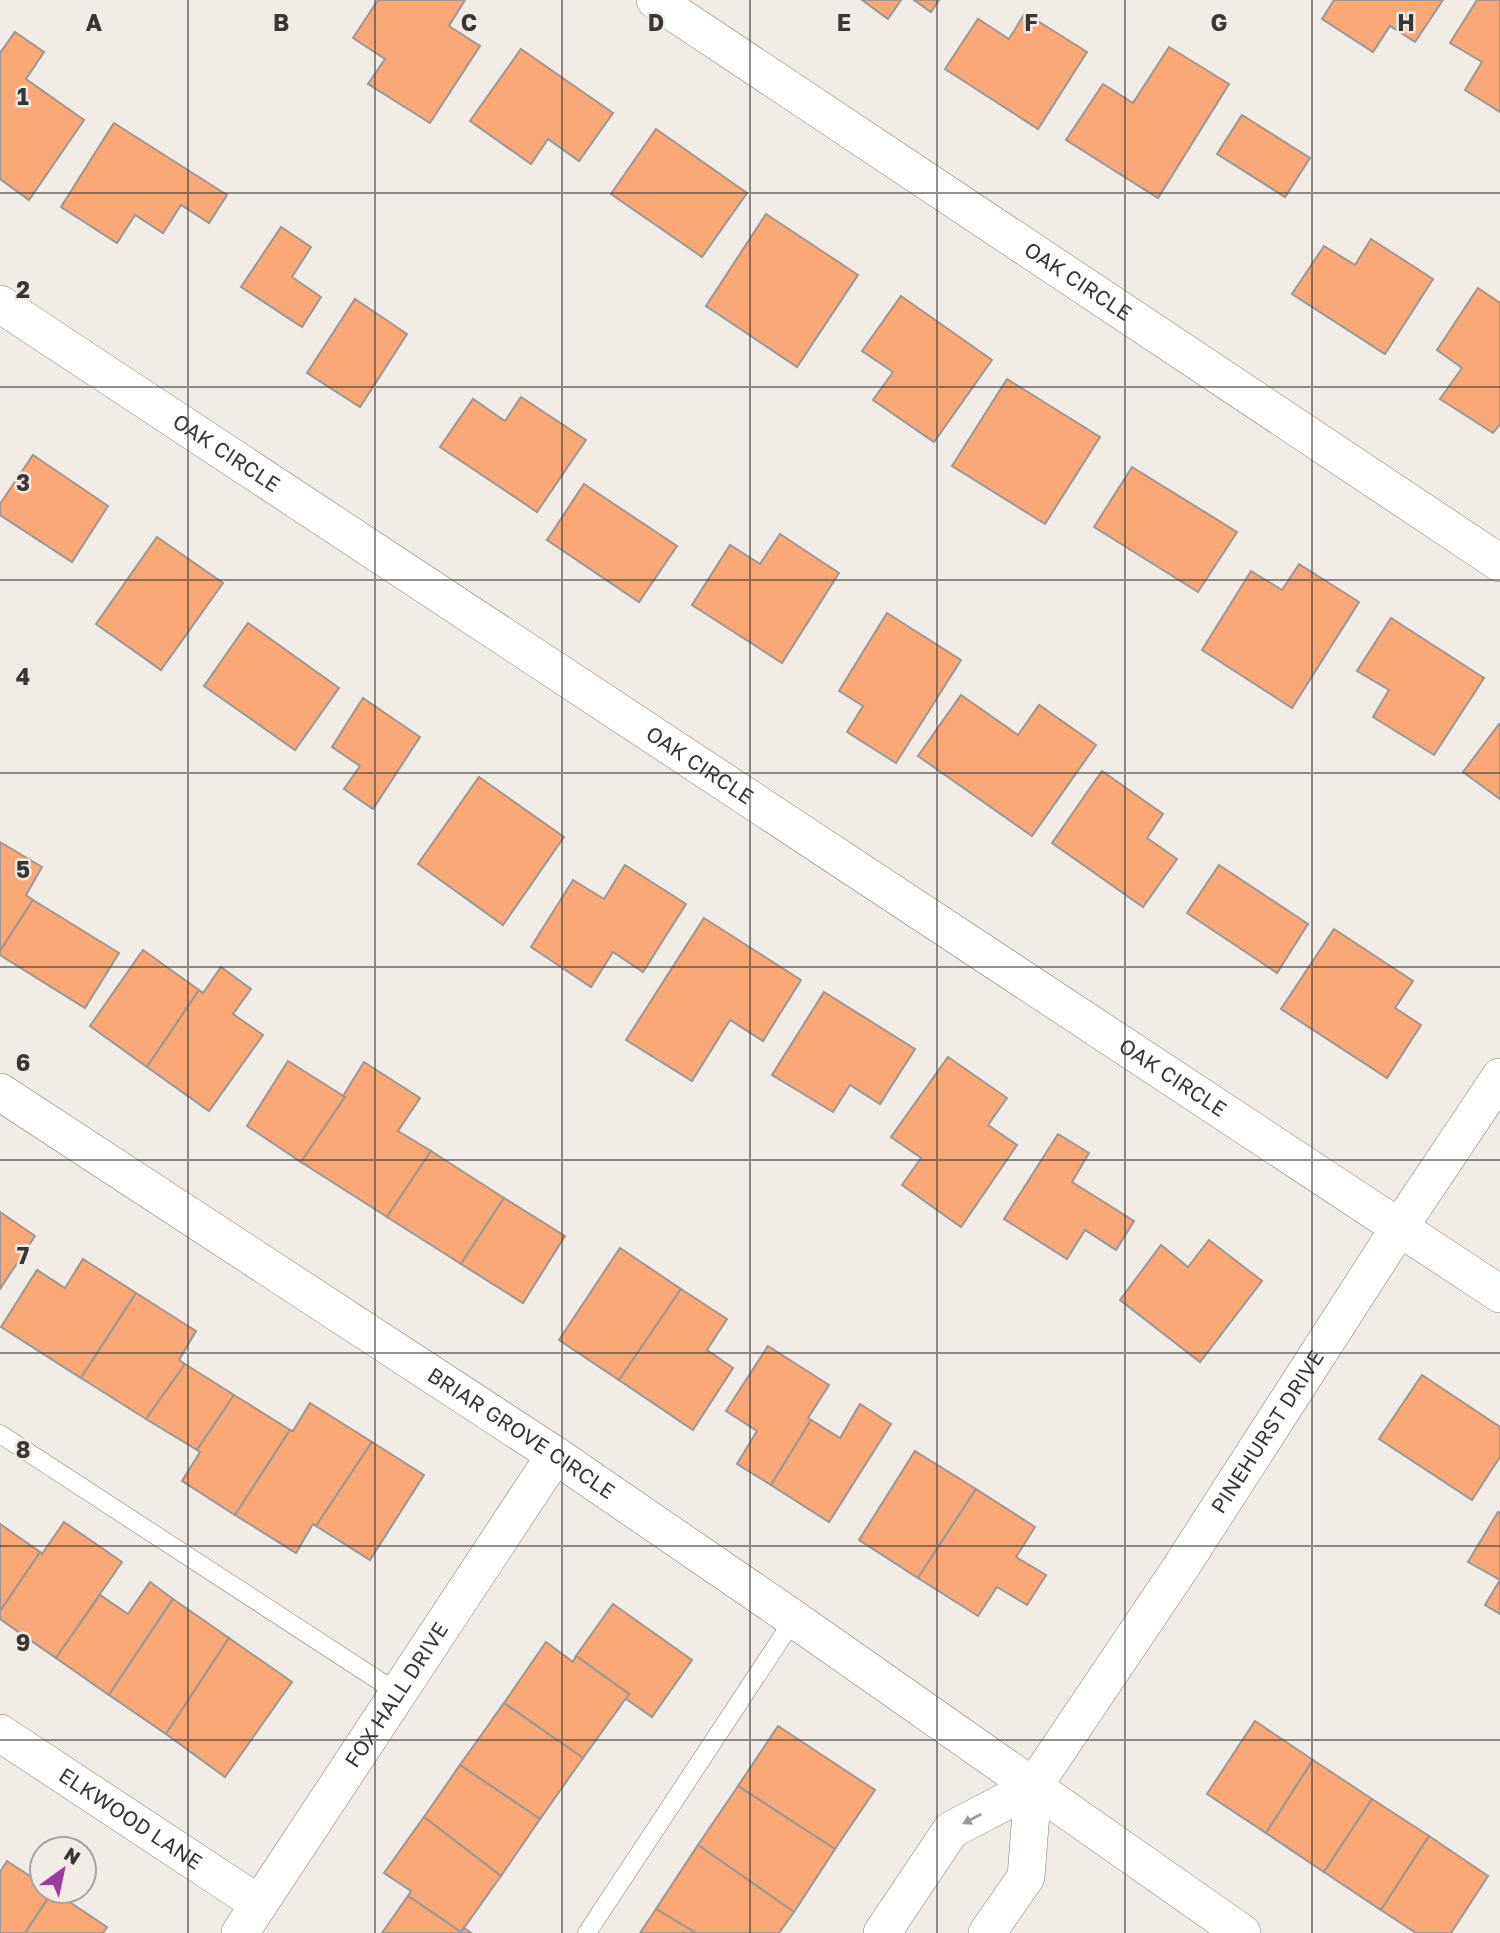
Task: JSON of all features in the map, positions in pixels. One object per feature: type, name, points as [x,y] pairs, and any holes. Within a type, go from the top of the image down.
[{"type":"street","name":"OAK CIRCLE","points":[[655,0],[1500,563]]},
{"type":"street","name":"OAK CIRCLE","points":[[0,304],[1500,1294]]},
{"type":"street","name":"PINEHURST DRIVE","points":[[882,1933],[951,1830],[1033,1787],[1181,1567],[1399,1228],[1500,1077]]},
{"type":"street","name":"BRIAR GROVE CIRCLE","points":[[0,1092],[555,1455],[1242,1933]]},
{"type":"street","name":"FOX HALL DRIVE","points":[[249,1918],[555,1455]]},
{"type":"street","name":"ELKWOOD LANE","points":[[0,1733],[249,1918]]},
{"type":"street","name":"PINEHURST DRIVE","points":[[988,1933],[1026,1877],[1033,1787]]},
{"type":"lane","points":[[0,1434],[398,1693]]},
{"type":"lane","points":[[587,1933],[794,1619]]},
{"type":"building","points":[[378,0],[465,0],[449,26],[480,46],[430,123],[368,84],[385,59],[353,38]]},
{"type":"building","points":[[862,0],[901,0],[888,19]]},
{"type":"building","points":[[914,0],[939,0],[931,12]]},
{"type":"building","points":[[1334,0],[1443,0],[1415,42],[1390,26],[1373,52],[1322,19]]},
{"type":"building","points":[[1477,0],[1500,0],[1500,112],[1465,90],[1482,62],[1450,43]]},
{"type":"building","points":[[1025,13],[1087,52],[1038,129],[945,69],[978,19],[1009,39]]},
{"type":"building","points":[[15,32],[44,52],[26,79],[84,120],[29,200],[0,179],[0,53]]},
{"type":"building","points":[[1169,47],[1229,84],[1158,198],[1066,140],[1103,84],[1133,103]]},
{"type":"building","points":[[521,49],[613,113],[579,161],[548,139],[531,164],[470,121]]},
{"type":"building","points":[[1242,115],[1310,158],[1285,197],[1217,154]]},
{"type":"building","points":[[114,123],[227,195],[209,223],[181,205],[163,233],[135,215],[117,243],[61,207]]},
{"type":"building","points":[[656,129],[747,193],[702,257],[611,194]]},
{"type":"building","points":[[766,214],[858,275],[797,367],[706,306]]},
{"type":"building","points":[[281,227],[311,247],[292,277],[321,297],[302,327],[241,287]]},
{"type":"building","points":[[1371,239],[1433,279],[1385,354],[1292,294],[1324,246],[1355,265]]},
{"type":"building","points":[[1478,288],[1500,303],[1500,424],[1493,433],[1440,399],[1462,368],[1437,350]]},
{"type":"building","points":[[901,296],[992,360],[934,442],[873,400],[893,372],[862,351]]},
{"type":"building","points":[[355,299],[407,334],[360,407],[307,373]]},
{"type":"building","points":[[1007,379],[1100,437],[1045,524],[952,466]]},
{"type":"building","points":[[521,397],[586,440],[537,512],[440,447],[473,399],[505,421]]},
{"type":"building","points":[[33,455],[108,506],[72,562],[0,515],[0,504]]},
{"type":"building","points":[[1132,467],[1237,532],[1198,592],[1094,527]]},
{"type":"building","points":[[584,484],[677,546],[639,602],[547,540]]},
{"type":"building","points":[[780,534],[839,573],[782,663],[692,605],[730,545],[760,564]]},
{"type":"building","points":[[157,537],[223,583],[161,670],[96,624]]},
{"type":"building","points":[[1299,564],[1359,602],[1292,708],[1202,650],[1251,571],[1282,590]]},
{"type":"building","points":[[887,613],[961,660],[896,763],[847,732],[863,706],[839,691]]},
{"type":"building","points":[[1391,618],[1484,678],[1434,755],[1373,717],[1389,690],[1357,671]]},
{"type":"building","points":[[248,623],[339,688],[295,750],[204,686]]},
{"type":"building","points":[[961,695],[1018,735],[1039,705],[1096,745],[1032,836],[918,756]]},
{"type":"building","points":[[363,698],[420,737],[373,809],[344,789],[360,766],[332,747]]},
{"type":"building","points":[[1500,725],[1500,799],[1463,772]]},
{"type":"building","points":[[1102,771],[1163,814],[1147,838],[1177,859],[1143,907],[1052,843]]},
{"type":"building","points":[[479,777],[564,837],[503,925],[418,864]]},
{"type":"building","points":[[0,842],[42,867],[26,895],[33,900],[0,951]]},
{"type":"building","points":[[625,865],[686,904],[643,972],[613,952],[591,987],[531,947],[573,880],[604,899]]},
{"type":"building","points":[[1219,865],[1308,924],[1277,973],[1187,913]]},
{"type":"building","points":[[33,900],[119,953],[85,1008],[0,955]]},
{"type":"building","points":[[704,918],[801,980],[763,1041],[730,1020],[692,1081],[626,1040]]},
{"type":"building","points":[[1334,929],[1413,981],[1395,1008],[1421,1025],[1387,1078],[1281,1009]]},
{"type":"building","points":[[143,950],[199,990],[147,1067],[90,1026]]},
{"type":"building","points":[[221,967],[251,989],[233,1014],[263,1035],[209,1111],[147,1067],[199,990],[203,993]]},
{"type":"building","points":[[824,992],[915,1049],[880,1104],[850,1085],[833,1112],[772,1075]]},
{"type":"building","points":[[948,1057],[1007,1098],[988,1125],[1017,1145],[961,1227],[902,1185],[921,1158],[891,1137]]},
{"type":"building","points":[[288,1061],[345,1097],[301,1162],[247,1126]]},
{"type":"building","points":[[364,1062],[420,1098],[398,1131],[431,1151],[387,1217],[301,1162],[345,1097],[343,1096]]},
{"type":"building","points":[[1058,1134],[1089,1153],[1072,1182],[1134,1221],[1116,1250],[1085,1230],[1067,1259],[1004,1219]]},
{"type":"building","points":[[431,1151],[504,1198],[461,1264],[387,1217]]},
{"type":"building","points":[[504,1198],[565,1236],[523,1303],[461,1264]]},
{"type":"building","points":[[0,1212],[35,1236],[0,1289]]},
{"type":"building","points":[[1209,1240],[1262,1281],[1200,1362],[1120,1300],[1161,1245],[1188,1267]]},
{"type":"building","points":[[620,1248],[681,1289],[619,1380],[559,1340]]},
{"type":"building","points":[[83,1259],[136,1293],[81,1378],[1,1327],[37,1270],[65,1288]]},
{"type":"building","points":[[681,1289],[727,1319],[707,1350],[733,1368],[693,1430],[619,1380]]},
{"type":"building","points":[[136,1293],[196,1331],[179,1360],[185,1364],[146,1419],[81,1378]]},
{"type":"building","points":[[768,1346],[829,1385],[771,1485],[737,1464],[757,1431],[726,1411]]},
{"type":"building","points":[[185,1364],[234,1395],[197,1450],[146,1419]]},
{"type":"building","points":[[1422,1375],[1500,1427],[1500,1457],[1472,1500],[1379,1439]]},
{"type":"building","points":[[234,1395],[290,1430],[235,1515],[182,1481],[200,1452],[197,1450]]},
{"type":"building","points":[[310,1403],[372,1442],[316,1526],[313,1524],[296,1553],[235,1515]]},
{"type":"building","points":[[860,1404],[891,1424],[829,1522],[771,1485],[811,1420],[840,1438]]},
{"type":"building","points":[[372,1442],[424,1475],[370,1560],[316,1526]]},
{"type":"building","points":[[915,1451],[976,1489],[918,1578],[859,1540]]},
{"type":"building","points":[[976,1489],[1035,1527],[1016,1557],[1046,1575],[1027,1605],[997,1587],[978,1616],[918,1578]]},
{"type":"building","points":[[1498,1512],[1500,1513],[1500,1580],[1468,1562]]},
{"type":"building","points":[[64,1522],[122,1562],[56,1658],[0,1619],[0,1611]]},
{"type":"building","points":[[0,1524],[40,1552],[0,1611]]},
{"type":"building","points":[[1500,1580],[1500,1614],[1485,1605]]},
{"type":"building","points":[[150,1582],[173,1599],[109,1695],[56,1658],[100,1595],[128,1614]]},
{"type":"building","points":[[173,1599],[229,1638],[166,1734],[109,1695]]},
{"type":"building","points":[[613,1604],[692,1660],[652,1717],[625,1698],[629,1694],[576,1656]]},
{"type":"building","points":[[229,1638],[292,1682],[225,1777],[166,1734]]},
{"type":"building","points":[[546,1642],[573,1662],[576,1656],[629,1694],[583,1758],[504,1703]]},
{"type":"building","points":[[504,1703],[583,1758],[540,1819],[460,1765]]},
{"type":"building","points":[[1255,1721],[1313,1760],[1266,1833],[1207,1794]]},
{"type":"building","points":[[778,1726],[875,1790],[835,1849],[738,1786]]},
{"type":"building","points":[[1313,1760],[1372,1799],[1324,1872],[1266,1833]]},
{"type":"building","points":[[460,1765],[540,1819],[501,1876],[424,1817]]},
{"type":"building","points":[[738,1786],[835,1849],[794,1912],[698,1845]]},
{"type":"building","points":[[1372,1799],[1429,1836],[1381,1910],[1324,1872]]},
{"type":"building","points":[[424,1817],[501,1876],[461,1932],[408,1896],[411,1891],[384,1873]]},
{"type":"building","points":[[1429,1836],[1488,1876],[1451,1933],[1416,1933],[1381,1910]]},
{"type":"building","points":[[698,1845],[794,1912],[779,1933],[696,1933],[656,1909]]},
{"type":"building","points":[[7,1861],[28,1875],[28,1905],[44,1905],[25,1933],[0,1933],[0,1872]]},
{"type":"building","points":[[408,1896],[461,1932],[464,1928],[471,1933],[382,1933]]},
{"type":"building","points":[[44,1905],[74,1905],[107,1927],[103,1933],[25,1933]]},
{"type":"building","points":[[656,1909],[696,1933],[640,1933]]}]
